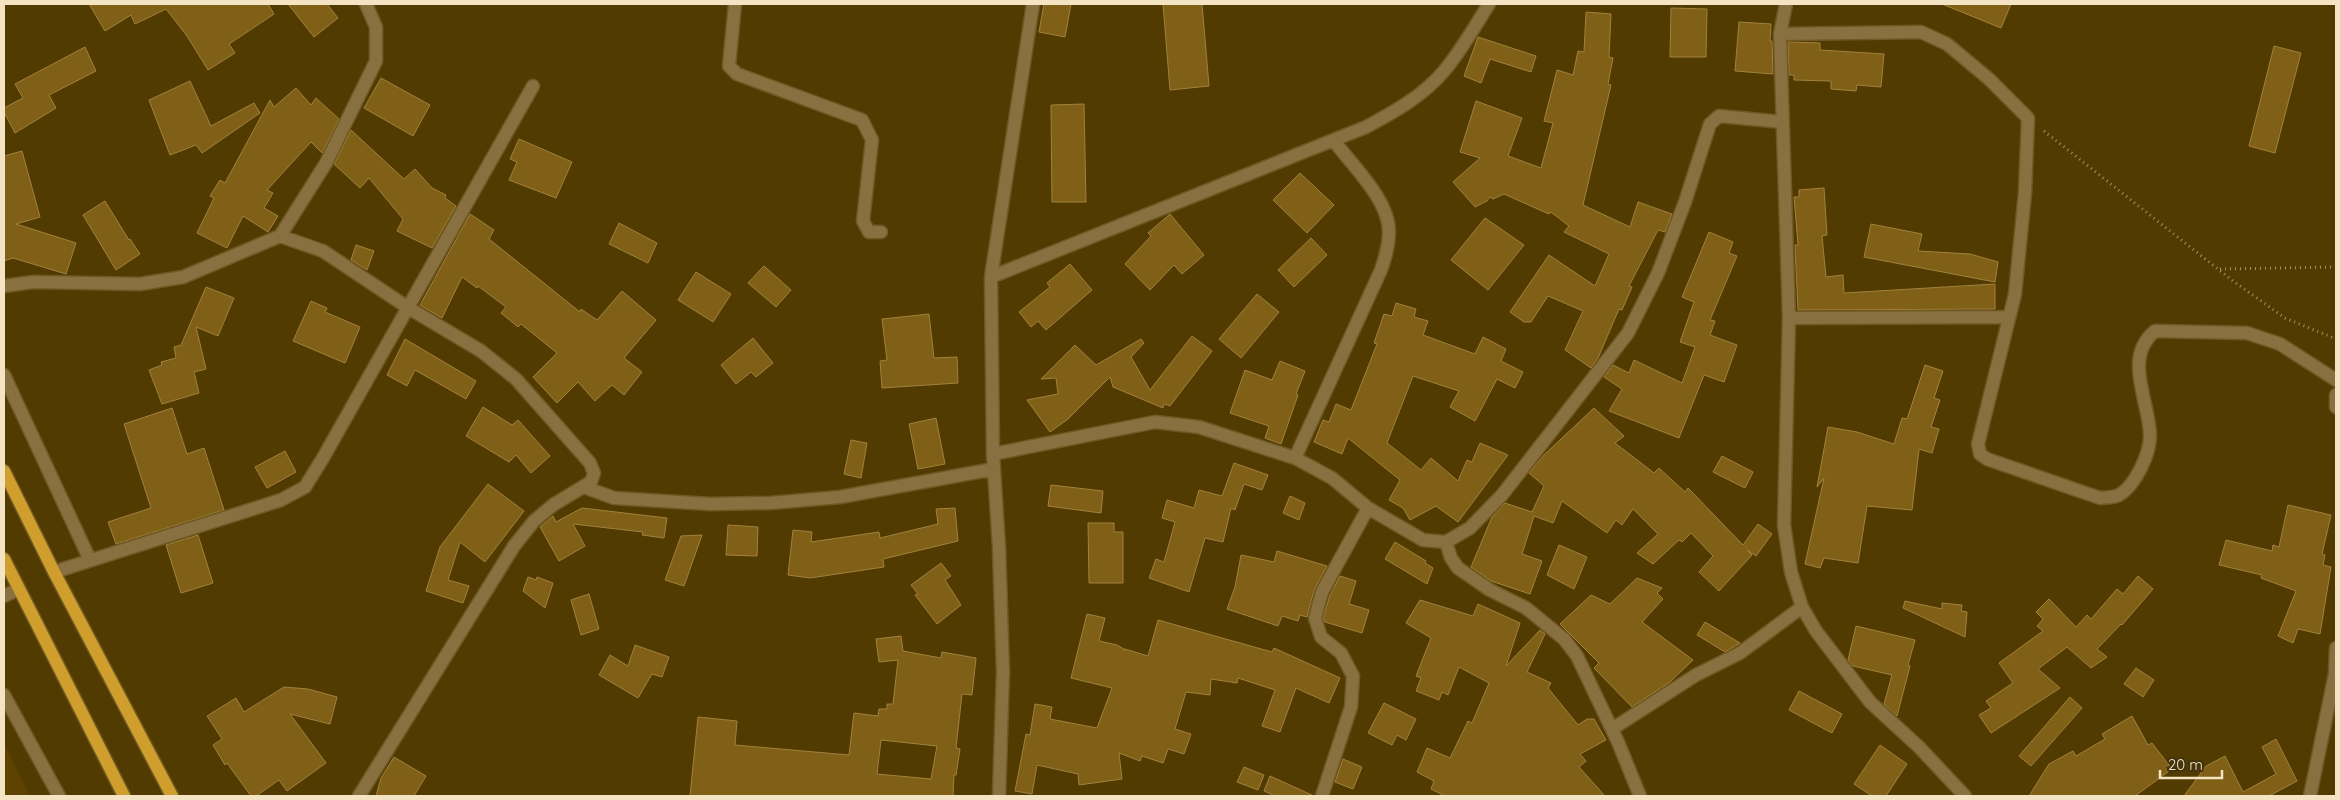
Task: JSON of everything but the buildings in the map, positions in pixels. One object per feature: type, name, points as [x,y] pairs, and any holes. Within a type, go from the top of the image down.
[{"type":"main road","points":[[4,471],[54,572],[172,796]]},
{"type":"main road","points":[[4,559],[124,796]]},
{"type":"street","points":[[735,4],[729,66],[732,70],[862,120],[872,140],[863,221],[869,232],[881,232]]},
{"type":"street","points":[[999,796],[1003,672],[1000,547],[993,454],[991,277],[1033,4]]},
{"type":"street","points":[[991,277],[1366,127],[1402,107],[1426,90],[1444,71],[1489,4]]},
{"type":"street","points":[[1786,4],[1780,34],[1789,318],[1784,525],[1790,572],[1802,608],[1816,631],[1870,702],[1919,747],[1965,796]]},
{"type":"street","points":[[4,286],[32,282],[140,284],[183,278],[280,236],[326,163],[376,61],[376,27],[367,5]]},
{"type":"street","points":[[1780,34],[1921,32],[1947,44],[1989,79],[2028,118],[2025,193],[2015,294],[1978,444],[1980,454],[1986,459],[2100,498],[2117,496],[2129,489],[2144,459],[2150,437],[2139,380],[2140,354],[2148,336],[2155,331],[2247,333],[2280,344],[2336,380]]},
{"type":"street","points":[[54,572],[281,500],[305,487],[533,86]]},
{"type":"street","points":[[993,454],[1140,425],[1170,422],[1199,427],[1295,458],[1332,478],[1368,508],[1423,540],[1446,542],[1470,528],[1502,495],[1628,332],[1658,273],[1685,202],[1710,124],[1719,116],[1782,122]]},
{"type":"street","points":[[1295,458],[1381,270],[1388,249],[1389,232],[1385,207],[1334,141]]},
{"type":"street","points":[[280,236],[323,251],[407,307],[481,350],[516,379],[590,463],[594,476],[584,487],[553,506],[534,521],[514,546],[359,796]]},
{"type":"street","points":[[1789,318],[2009,317]]},
{"type":"street","points":[[4,375],[90,560]]},
{"type":"street","points":[[2336,395],[2336,407]]},
{"type":"street","points":[[584,487],[614,498],[710,504],[770,503],[840,496],[994,469]]},
{"type":"street","points":[[1322,796],[1351,707],[1353,676],[1342,653],[1321,637],[1315,618],[1322,592],[1368,508]]},
{"type":"street","points":[[1446,542],[1451,558],[1458,568],[1490,590],[1526,608],[1564,638],[1577,656],[1612,729],[1640,796]]},
{"type":"street","points":[[4,596],[19,589]]},
{"type":"street","points":[[1612,729],[1696,676],[1740,653],[1802,608]]},
{"type":"street","points":[[2310,796],[2336,674],[2336,648]]},
{"type":"street","points":[[4,695],[59,796]]},
{"type":"path","points":[[2028,118],[2219,269],[2286,318],[2336,339]]},
{"type":"path","points":[[2219,269],[2336,267]]},
{"type":"shaded area","points":[[4,743],[30,796],[4,796]]}]
